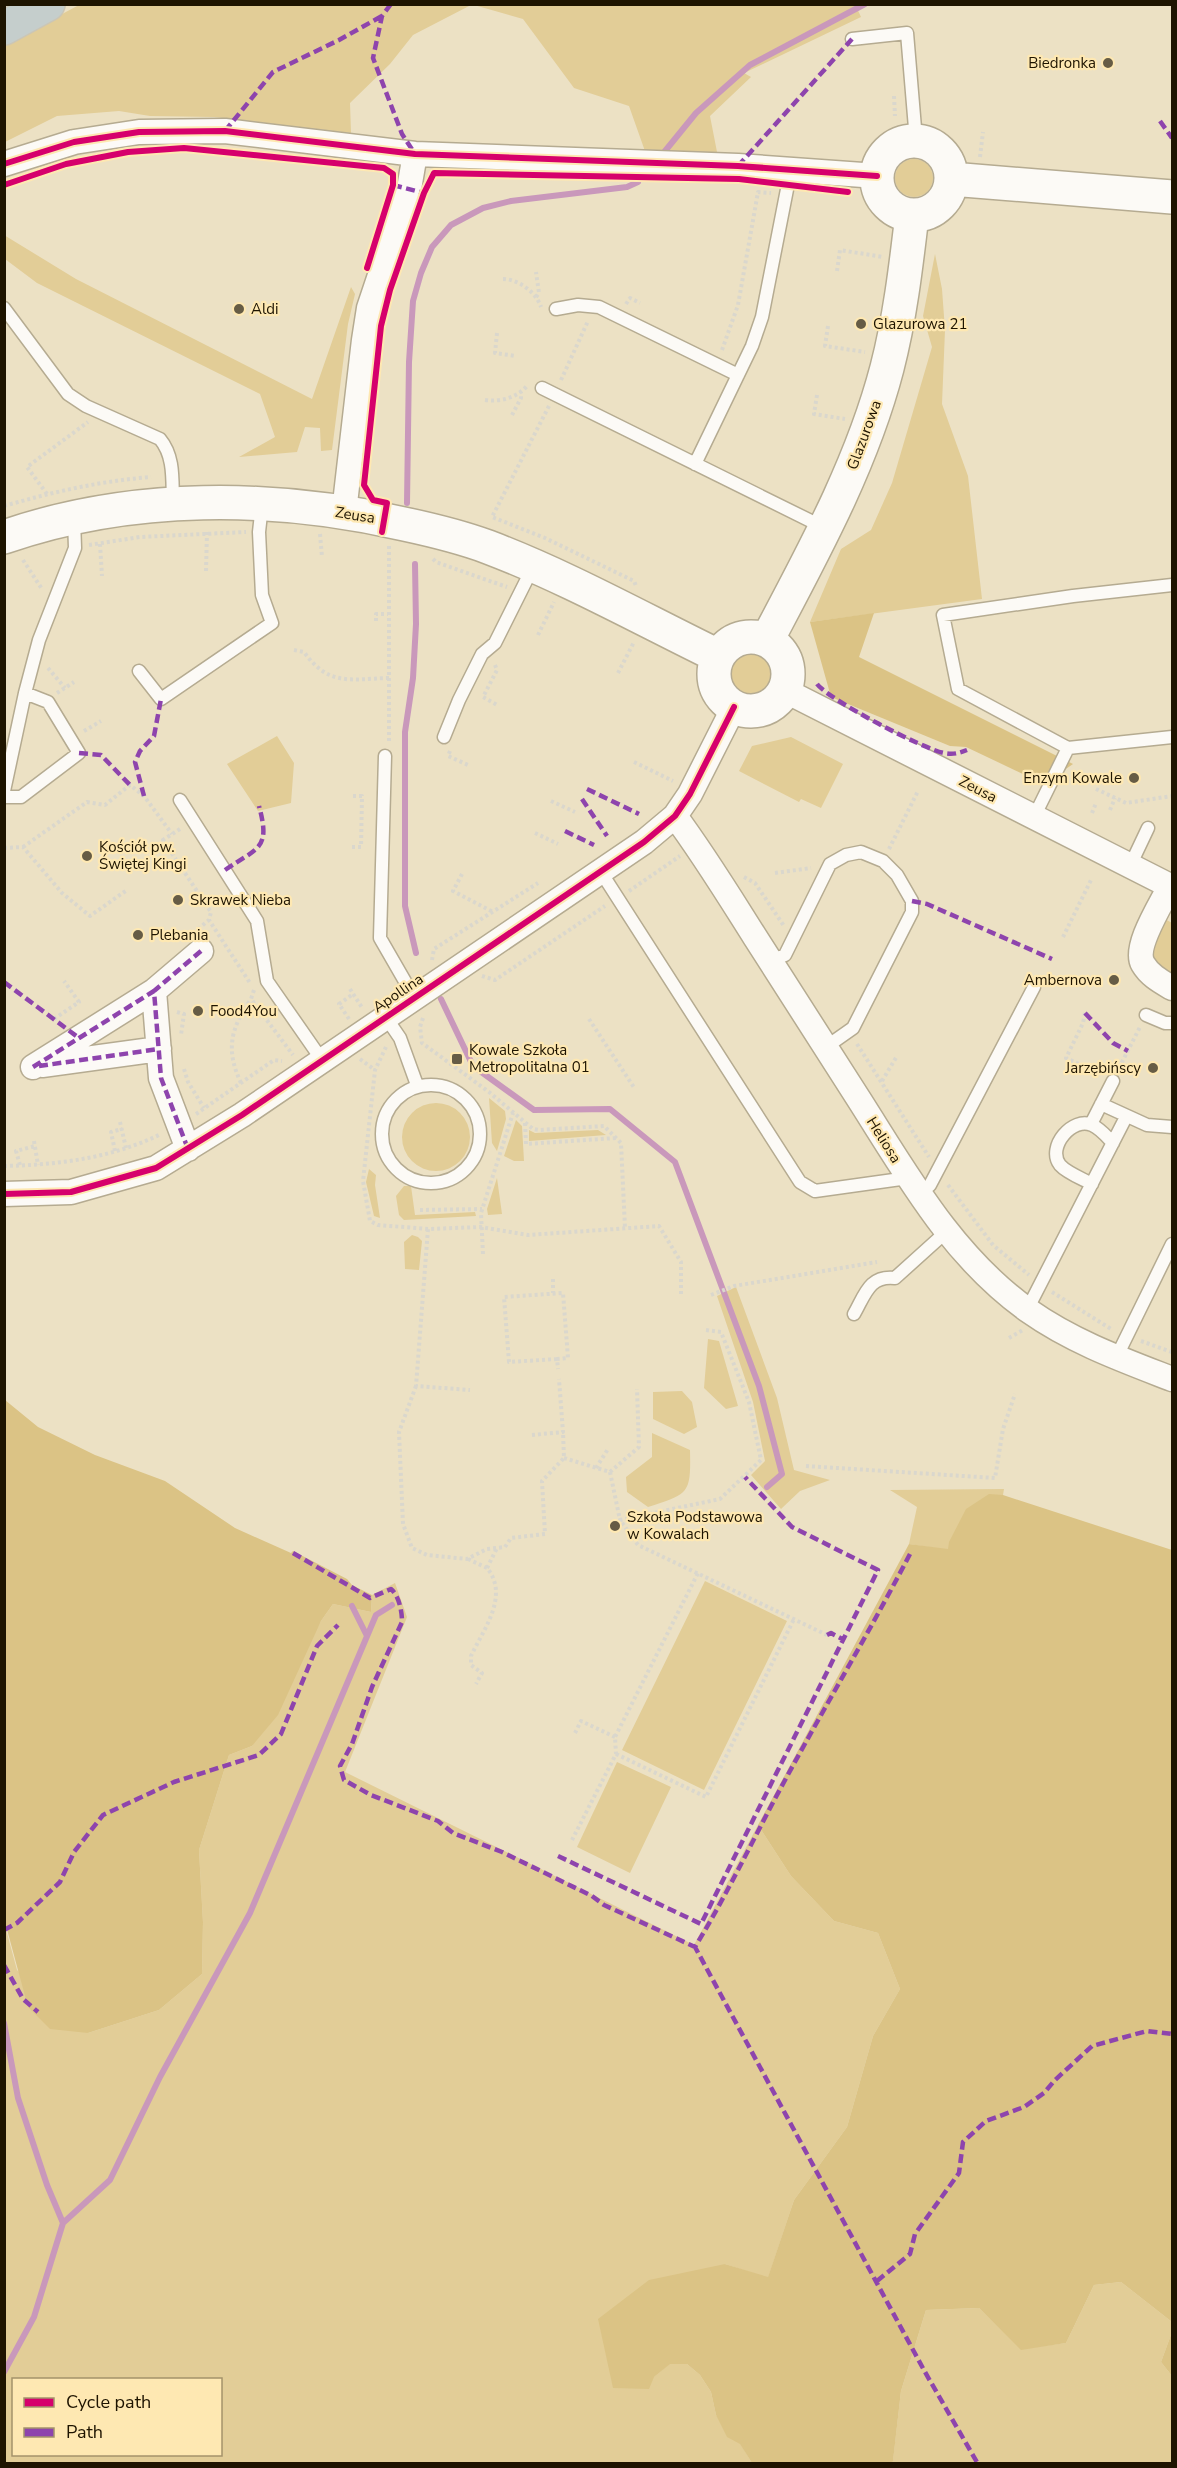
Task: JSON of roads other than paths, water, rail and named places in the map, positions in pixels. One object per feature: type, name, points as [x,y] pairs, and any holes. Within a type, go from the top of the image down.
[{"type":"highway","points":[[4,28],[48,4]]},
{"type":"street","points":[[4,164],[74,142],[140,132],[225,131],[415,154],[637,161],[782,176],[877,176]]},
{"type":"street","points":[[965,173],[939,205],[927,213],[912,215],[898,211],[886,202],[879,190],[877,176],[881,162],[889,150],[902,142],[916,140],[930,144],[942,153],[949,165],[965,173],[1173,196]]},
{"type":"street","points":[[332,518],[369,308],[409,189],[415,154]]},
{"type":"street","name":"Glazurowa","points":[[767,640],[825,528],[858,455],[887,368],[899,316],[912,215]]},
{"type":"street","name":"Zeusa","points":[[14,549],[81,532],[119,509],[173,505],[262,504],[332,518],[424,528],[486,546],[533,566],[718,656]]},
{"type":"street","points":[[753,636],[767,640],[779,649],[786,661],[788,676],[784,690],[775,701],[763,709],[748,711],[734,707],[723,698],[715,685],[713,670],[718,656],[726,645],[739,638],[753,636]]},
{"type":"street","name":"Zeusa","points":[[784,690],[1171,886]]},
{"type":"street","name":"Apollina","points":[[4,1194],[82,1190],[156,1168],[242,1115],[318,1055],[376,1016],[416,998],[644,842],[675,816],[690,794],[734,707]]},
{"type":"street","name":"Heliosa","points":[[675,816],[771,961],[913,1186],[946,1232],[969,1258],[1027,1319],[1116,1358],[1173,1378]]},
{"type":"street","points":[[1171,886],[1143,941],[1141,955],[1143,964],[1158,981],[1173,988]]},
{"type":"street","points":[[159,1049],[33,1067],[154,990],[201,951]]},
{"type":"street","points":[[154,990],[161,1078],[188,1149]]},
{"type":"lane","points":[[852,39],[907,33],[916,140]]},
{"type":"lane","points":[[695,464],[752,346],[762,317],[782,176]]},
{"type":"lane","points":[[556,309],[578,305],[598,307],[738,375]]},
{"type":"lane","points":[[4,308],[68,394],[86,406],[160,439],[168,449],[171,461],[173,505]]},
{"type":"lane","points":[[542,388],[825,528]]},
{"type":"lane","points":[[139,671],[161,699],[272,623],[262,596],[259,531],[262,504]]},
{"type":"lane","points":[[4,792],[34,659],[52,604],[81,532]]},
{"type":"lane","points":[[444,737],[482,654],[495,643],[533,566]]},
{"type":"lane","points":[[1173,585],[1073,596],[943,615],[958,689],[1068,748],[1173,737]]},
{"type":"lane","points":[[4,796],[21,796],[79,753],[48,702],[25,693]]},
{"type":"lane","points":[[1034,817],[1068,748]]},
{"type":"lane","points":[[385,756],[380,938],[416,998]]},
{"type":"lane","points":[[180,800],[256,921],[267,981],[318,1055]]},
{"type":"lane","points":[[1130,866],[1148,828]]},
{"type":"lane","points":[[771,961],[785,955],[830,864],[846,855],[861,852],[883,861],[897,875],[912,901],[912,912],[853,1028],[826,1047]]},
{"type":"lane","points":[[601,872],[800,1182],[814,1191],[930,1185],[1034,987]]},
{"type":"lane","points":[[1146,1015],[1165,1023],[1173,1023]]},
{"type":"lane","points":[[376,1016],[400,1038],[417,1085]]},
{"type":"lane","points":[[1091,1124],[1113,1080]]},
{"type":"lane","points":[[417,1085],[444,1085],[468,1100],[480,1126],[476,1155],[461,1173],[439,1183],[416,1182],[395,1169],[382,1147],[382,1121],[386,1113],[395,1098],[417,1085]]},
{"type":"lane","points":[[1101,1104],[1147,1125],[1173,1127]]},
{"type":"lane","points":[[1027,1319],[1041,1285],[1126,1117]]},
{"type":"lane","points":[[1092,1184],[1060,1165],[1056,1156],[1062,1136],[1070,1128],[1081,1123],[1091,1124],[1113,1143]]},
{"type":"lane","points":[[854,1314],[870,1284],[883,1277],[895,1278],[946,1232]]},
{"type":"lane","points":[[1116,1358],[1173,1244]]},
{"type":"waterway","points":[[661,156],[696,113],[750,65],[865,4]]},
{"type":"waterway","points":[[407,503],[409,362],[413,301],[432,247],[451,225],[483,208],[511,201],[627,187],[638,182]]},
{"type":"waterway","points":[[415,564],[416,624],[413,678],[405,732],[405,906],[416,953]]},
{"type":"waterway","points":[[441,999],[473,1066],[534,1110],[610,1109],[675,1162],[759,1386],[782,1474],[767,1487]]},
{"type":"waterway","points":[[4,2372],[34,2317],[63,2223],[110,2180],[160,2077],[250,1913],[376,1615],[392,1605]]},
{"type":"waterway","points":[[352,1606],[367,1636]]},
{"type":"waterway","points":[[4,2023],[18,2098],[47,2185],[63,2223]]},
{"type":"place","name":"Biedronka","points":[[1108,63]]},
{"type":"place","name":"Aldi","points":[[239,309]]},
{"type":"place","name":"Glazurowa 21","points":[[861,324]]},
{"type":"place","name":"Enzym Kowale","points":[[1134,778]]},
{"type":"place","name":"Kościół pw. Świętej Kingi","points":[[87,856]]},
{"type":"place","name":"Skrawek Nieba","points":[[178,900]]},
{"type":"place","name":"Plebania","points":[[138,935]]},
{"type":"place","name":"Ambernova","points":[[1114,980]]},
{"type":"place","name":"Food4You","points":[[198,1011]]},
{"type":"place","name":"Kowale Szkoła Metropolitalna 01","points":[[457,1059]]},
{"type":"place","name":"Jarzębińscy","points":[[1153,1068]]},
{"type":"place","name":"Szkoła Podstawowa w Kowalach","points":[[615,1526]]}]
